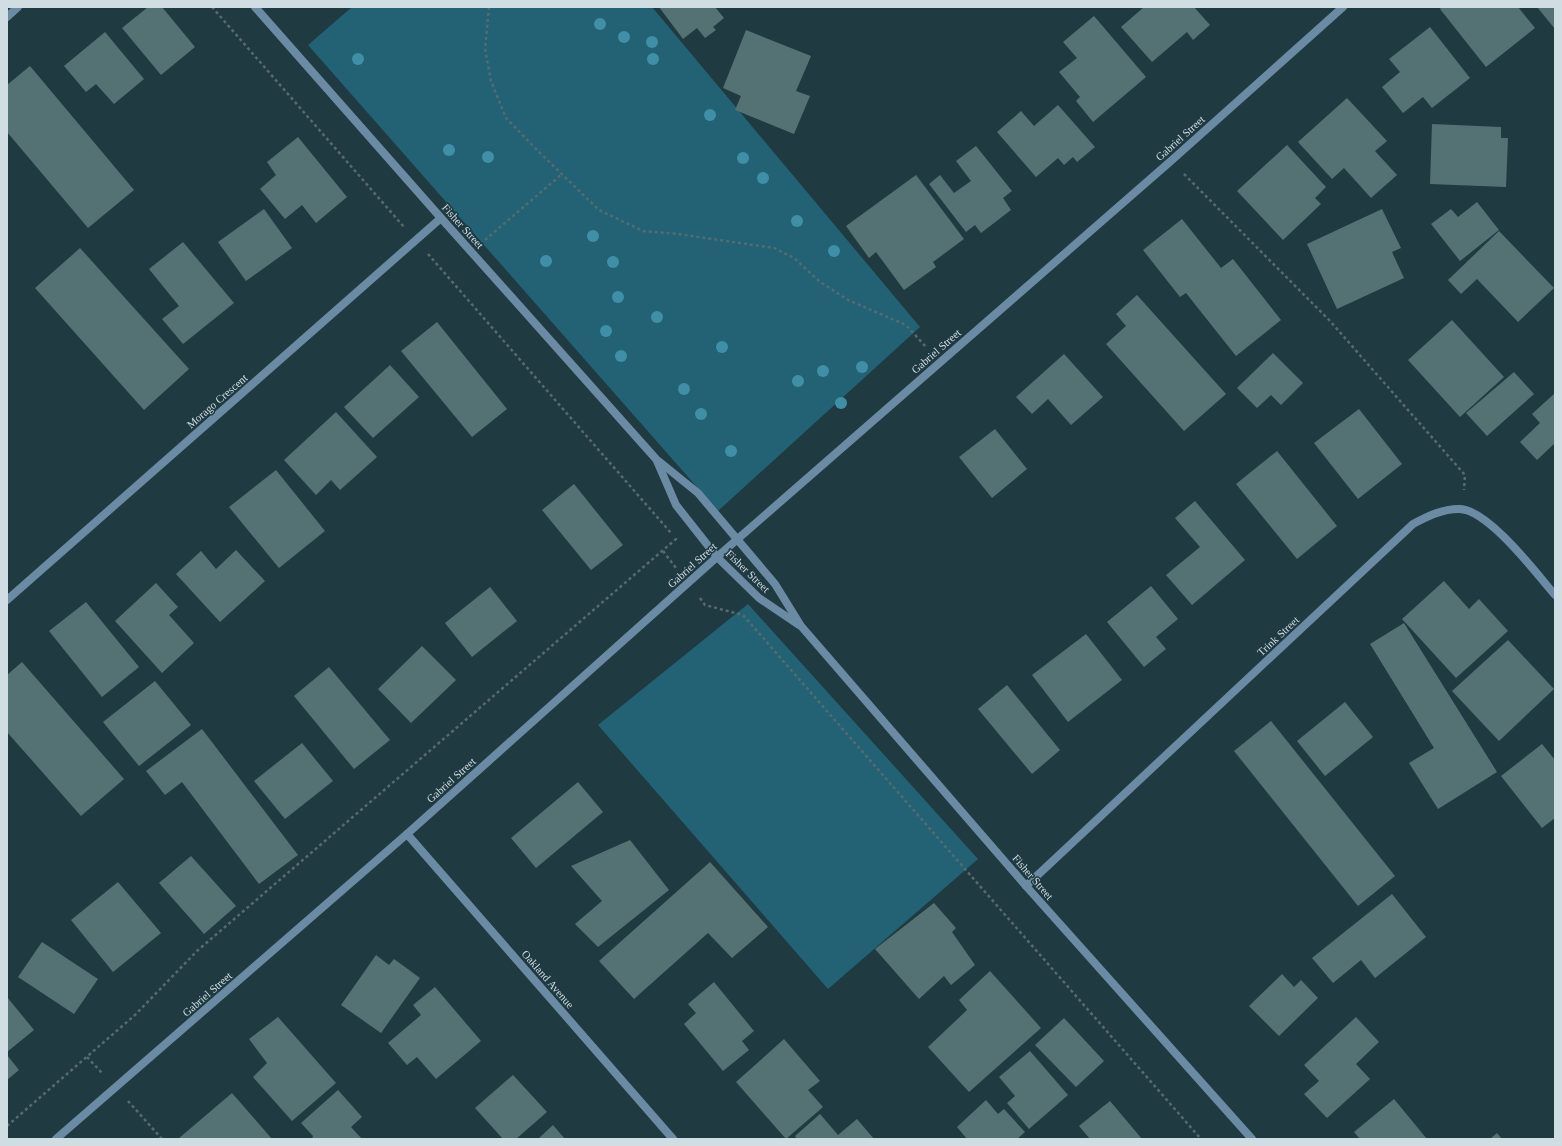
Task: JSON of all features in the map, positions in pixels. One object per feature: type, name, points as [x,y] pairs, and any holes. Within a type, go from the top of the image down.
[{"type":"street","points":[[7,17],[18,7]]},
{"type":"street","name":"Fisher Street","points":[[255,7],[656,459],[698,493],[775,584],[801,626],[1026,886],[1252,1139]]},
{"type":"street","name":"Gabriel Street","points":[[56,1139],[407,834],[717,557],[1172,160],[1343,7]]},
{"type":"street","name":"Morago Crescent","points":[[7,600],[441,218]]},
{"type":"street","name":"Fisher Street","points":[[656,459],[676,505],[717,557],[759,598],[801,626]]},
{"type":"street","name":"Trink Street","points":[[1026,886],[1413,524],[1436,512],[1460,509],[1481,516],[1497,529],[1555,595]]},
{"type":"street","name":"Oakland Avenue","points":[[407,834],[674,1139]]},
{"type":"path","points":[[7,1126],[135,1015],[197,952],[676,539],[212,7]]},
{"type":"path","points":[[489,7],[485,49],[491,81],[506,118],[599,210],[643,231],[678,234],[774,248],[794,258],[819,281],[848,300],[906,325],[940,362]]},
{"type":"path","points":[[1172,160],[1330,321],[1465,475],[1465,486],[1460,509]]},
{"type":"path","points":[[472,252],[562,174]]},
{"type":"path","points":[[743,615],[1201,1139]]},
{"type":"path","points":[[116,1088],[162,1139]]},
{"type":"shaded area","points":[[352,7],[652,7],[920,327],[718,511],[308,45]]},
{"type":"shaded area","points":[[748,604],[978,859],[828,989],[598,725]]},
{"type":"building","points":[[148,7],[162,7],[195,47],[161,75],[122,28]]},
{"type":"building","points":[[659,7],[715,7],[724,18],[713,27],[716,30],[705,38],[697,28],[683,39]]},
{"type":"building","points":[[1144,7],[1194,7],[1210,25],[1193,40],[1187,32],[1152,62],[1121,27]]},
{"type":"building","points":[[1442,7],[1518,7],[1535,28],[1486,67],[1440,9]]},
{"type":"building","points":[[1537,7],[1555,7],[1555,29]]},
{"type":"building","points":[[1094,16],[1146,77],[1093,122],[1076,101],[1080,97],[1059,72],[1077,58],[1063,42]]},
{"type":"building","points":[[1430,27],[1470,78],[1432,108],[1423,97],[1403,113],[1382,87],[1400,72],[1389,59]]},
{"type":"building","points":[[746,30],[811,56],[796,91],[810,96],[794,134],[735,110],[741,96],[723,88]]},
{"type":"building","points":[[105,32],[144,79],[114,104],[96,84],[86,92],[64,66]]},
{"type":"building","points":[[30,66],[134,190],[88,228],[7,132],[7,85]]},
{"type":"building","points":[[1347,98],[1387,141],[1375,151],[1397,175],[1371,198],[1344,168],[1332,179],[1298,142]]},
{"type":"building","points":[[1058,105],[1095,147],[1077,162],[1073,157],[1064,165],[1058,158],[1036,177],[997,132],[1021,111],[1034,126]]},
{"type":"building","points":[[1432,124],[1501,127],[1501,138],[1508,138],[1506,187],[1430,184]]},
{"type":"building","points":[[298,137],[347,197],[316,223],[302,205],[285,219],[260,189],[276,175],[267,162]]},
{"type":"building","points":[[1287,145],[1326,187],[1315,198],[1321,204],[1283,240],[1237,191]]},
{"type":"building","points":[[976,146],[1012,191],[1003,198],[1011,210],[981,233],[975,225],[966,232],[929,184],[940,175],[954,193],[971,181],[956,161]]},
{"type":"building","points":[[916,175],[964,239],[933,262],[936,267],[904,290],[876,252],[869,258],[846,226]]},
{"type":"building","points":[[1477,202],[1499,230],[1460,261],[1431,224],[1451,209],[1458,217]]},
{"type":"building","points":[[264,209],[292,248],[246,281],[218,242]]},
{"type":"building","points":[[1382,209],[1401,248],[1392,252],[1404,278],[1337,309],[1307,244]]},
{"type":"building","points":[[1182,219],[1221,268],[1233,259],[1281,320],[1236,356],[1186,293],[1180,297],[1143,250]]},
{"type":"building","points":[[1499,231],[1554,288],[1518,322],[1477,279],[1461,294],[1448,280]]},
{"type":"building","points":[[183,242],[234,303],[183,344],[162,319],[179,306],[149,269]]},
{"type":"building","points":[[80,248],[189,369],[144,410],[35,288]]},
{"type":"building","points":[[1137,295],[1226,394],[1184,431],[1106,344],[1126,326],[1116,314]]},
{"type":"building","points":[[1452,320],[1504,377],[1460,417],[1408,360]]},
{"type":"building","points":[[437,322],[507,409],[472,437],[401,351]]},
{"type":"building","points":[[1273,353],[1303,383],[1281,405],[1271,395],[1257,408],[1237,388]]},
{"type":"building","points":[[1064,354],[1103,397],[1071,425],[1048,399],[1032,414],[1016,397]]},
{"type":"building","points":[[390,365],[419,397],[373,438],[344,407]]},
{"type":"building","points":[[1514,372],[1534,394],[1487,436],[1466,413]]},
{"type":"building","points":[[1555,393],[1555,443],[1537,460],[1520,442],[1540,423],[1532,414]]},
{"type":"building","points":[[1359,409],[1402,464],[1358,499],[1314,443]]},
{"type":"building","points":[[336,412],[377,457],[340,490],[331,480],[316,495],[284,460]]},
{"type":"building","points":[[995,429],[1027,469],[992,498],[959,457]]},
{"type":"building","points":[[1277,451],[1337,526],[1297,559],[1236,484]]},
{"type":"building","points":[[276,470],[325,531],[279,568],[229,507]]},
{"type":"building","points":[[574,484],[623,545],[591,570],[542,510]]},
{"type":"building","points":[[1195,501],[1245,560],[1192,605],[1166,575],[1200,547],[1175,518]]},
{"type":"building","points":[[236,550],[265,581],[220,622],[176,574],[201,551],[216,569]]},
{"type":"building","points":[[1444,581],[1469,609],[1479,599],[1508,631],[1456,678],[1402,619]]},
{"type":"building","points":[[156,583],[178,607],[169,615],[194,643],[162,673],[115,621]]},
{"type":"building","points":[[1151,586],[1178,619],[1156,637],[1166,649],[1144,667],[1107,622]]},
{"type":"building","points":[[490,587],[517,621],[472,657],[445,623]]},
{"type":"building","points":[[86,602],[139,667],[102,697],[49,631]]},
{"type":"building","points":[[1404,623],[1497,772],[1438,809],[1409,763],[1434,748],[1370,644]]},
{"type":"building","points":[[1086,634],[1122,680],[1068,722],[1032,675]]},
{"type":"building","points":[[1508,640],[1554,689],[1499,741],[1452,691]]},
{"type":"building","points":[[422,646],[456,680],[411,723],[378,689]]},
{"type":"building","points":[[22,662],[124,779],[81,816],[7,732],[7,675]]},
{"type":"building","points":[[329,667],[390,740],[354,769],[294,696]]},
{"type":"building","points":[[155,681],[191,725],[139,766],[103,722]]},
{"type":"building","points":[[1007,685],[1060,750],[1032,774],[978,709]]},
{"type":"building","points":[[1345,702],[1373,737],[1325,776],[1297,741]]},
{"type":"building","points":[[1271,721],[1395,876],[1358,906],[1234,751]]},
{"type":"building","points":[[202,729],[298,855],[259,884],[182,782],[165,795],[146,771]]},
{"type":"building","points":[[302,743],[333,781],[285,819],[254,781]]},
{"type":"building","points":[[1542,744],[1555,760],[1555,818],[1542,828],[1501,776]]},
{"type":"building","points":[[578,782],[603,812],[536,868],[511,838]]},
{"type":"building","points":[[630,840],[669,890],[598,947],[575,924],[602,901],[571,866]]},
{"type":"building","points":[[191,856],[236,906],[204,934],[159,883]]},
{"type":"building","points":[[710,862],[768,927],[732,958],[708,933],[634,999],[599,961]]},
{"type":"building","points":[[118,882],[161,933],[113,972],[71,920]]},
{"type":"building","points":[[1392,894],[1426,937],[1375,978],[1361,960],[1333,983],[1312,958]]},
{"type":"building","points":[[934,903],[956,928],[952,932],[975,965],[951,985],[944,976],[919,999],[875,949]]},
{"type":"building","points":[[42,942],[98,979],[74,1014],[18,977]]},
{"type":"building","points":[[376,955],[389,965],[394,959],[420,978],[381,1033],[341,1005]]},
{"type":"building","points":[[990,971],[1041,1028],[969,1092],[928,1047],[967,1010],[959,1000]]},
{"type":"building","points":[[1282,974],[1294,987],[1301,980],[1318,998],[1279,1036],[1249,1006]]},
{"type":"building","points":[[714,982],[754,1031],[742,1041],[749,1050],[723,1071],[684,1024],[696,1013],[688,1004]]},
{"type":"building","points":[[435,987],[481,1041],[436,1079],[417,1057],[407,1065],[388,1043],[421,1015],[413,1005]]},
{"type":"building","points":[[7,997],[34,1030],[7,1052]]},
{"type":"building","points":[[278,1017],[336,1083],[292,1121],[253,1077],[267,1063],[249,1039]]},
{"type":"building","points":[[1356,1017],[1379,1042],[1356,1064],[1370,1079],[1327,1118],[1304,1094],[1319,1081],[1304,1065]]},
{"type":"building","points":[[1064,1018],[1104,1061],[1076,1087],[1035,1045]]},
{"type":"building","points":[[784,1039],[820,1081],[808,1090],[823,1107],[786,1139],[736,1082]]},
{"type":"building","points":[[1030,1051],[1068,1095],[1029,1129],[1007,1103],[1015,1096],[999,1077]]},
{"type":"building","points":[[7,1055],[19,1070],[7,1080]]},
{"type":"building","points":[[513,1075],[547,1112],[516,1139],[503,1139],[475,1108]]},
{"type":"building","points":[[338,1090],[362,1117],[351,1127],[362,1139],[312,1139],[313,1136],[301,1123]]},
{"type":"building","points":[[232,1093],[272,1139],[178,1139]]},
{"type":"building","points":[[1394,1099],[1427,1139],[1360,1139],[1354,1132]]},
{"type":"building","points":[[986,1100],[998,1114],[1004,1109],[1025,1132],[1017,1139],[967,1139],[957,1127]]},
{"type":"building","points":[[1110,1101],[1142,1139],[1090,1139],[1079,1126]]},
{"type":"building","points":[[820,1114],[838,1135],[857,1119],[874,1139],[797,1139],[795,1136]]},
{"type":"building","points":[[553,1125],[565,1139],[538,1139]]},
{"type":"building","points":[[1497,1133],[1502,1139],[1490,1139]]}]
